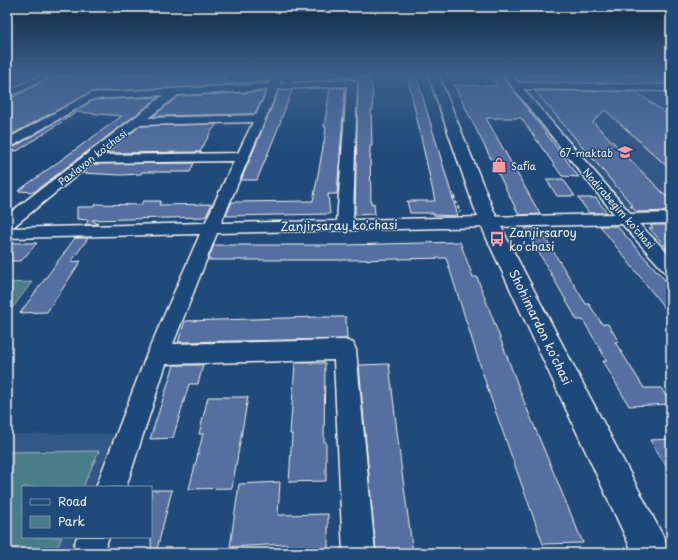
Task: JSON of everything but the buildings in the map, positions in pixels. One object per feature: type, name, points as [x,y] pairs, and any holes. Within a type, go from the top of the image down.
[{"type":"main road","name":"Shohimardon ko'chasi","points":[[443,100],[490,223],[652,553]]},
{"type":"street","points":[[7,144],[84,100]]},
{"type":"street","name":"Paxlavon ko'chasi","points":[[7,223],[165,100]]},
{"type":"street","points":[[111,486],[158,354],[267,100]]},
{"type":"street","points":[[345,224],[351,100]]},
{"type":"street","name":"Nodirabegim ko'chasi","points":[[528,100],[627,220],[671,267]]},
{"type":"street","points":[[137,122],[260,118]]},
{"type":"street","points":[[89,159],[243,157]]},
{"type":"street","name":"Zanjirsaray ko'chasi","points":[[7,233],[345,224],[490,223],[671,218]]},
{"type":"street","points":[[158,354],[345,350],[359,553]]},
{"type":"street","points":[[87,553],[93,538]]},
{"type":"path","points":[[453,193],[460,213]]},
{"type":"shaded area","name":"67-maktab","points":[[534,100],[671,100],[671,212],[633,214]]},
{"type":"shaded area","points":[[7,434],[114,434],[93,486],[22,486],[22,538],[74,538],[68,553],[7,553]]},
{"type":"green space","points":[[32,282],[7,315],[7,283]]},
{"type":"green space","points":[[99,451],[83,486],[22,486],[22,538],[62,538],[55,553],[7,553],[7,452]]},
{"type":"place","name":"67-maktab","points":[[625,152]]},
{"type":"place","name":"Safia","points":[[499,165]]},
{"type":"place","name":"Zanjirsaroy ko'chasi","points":[[497,239]]}]
